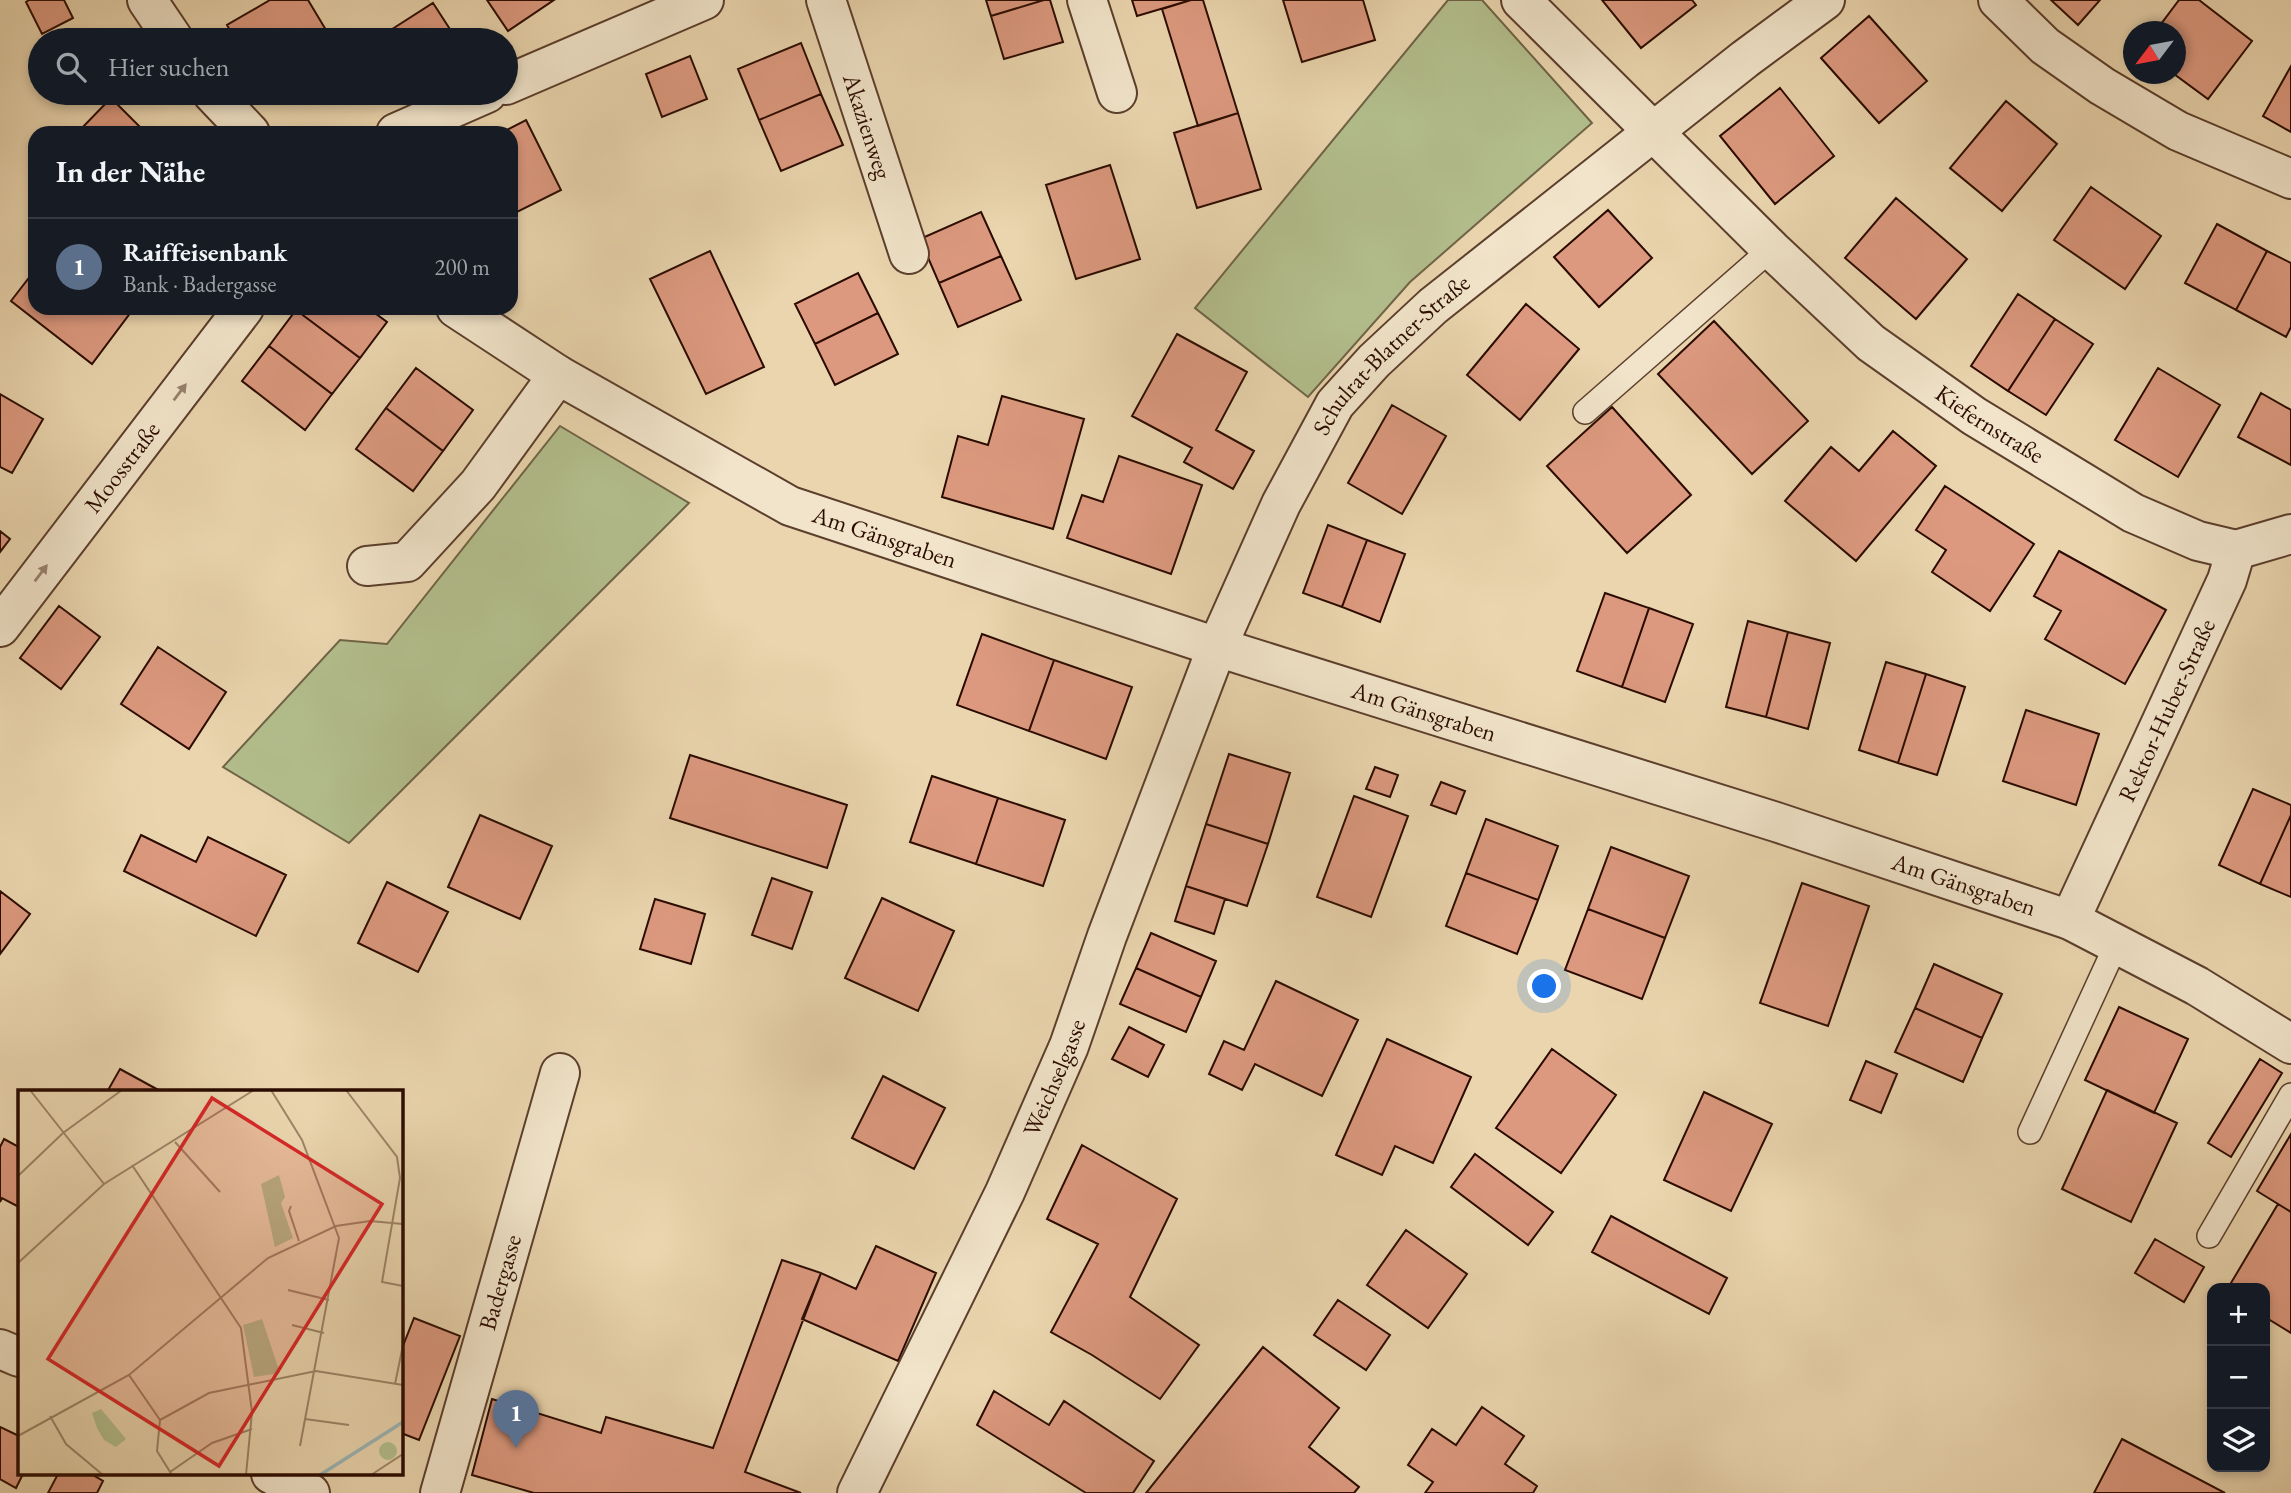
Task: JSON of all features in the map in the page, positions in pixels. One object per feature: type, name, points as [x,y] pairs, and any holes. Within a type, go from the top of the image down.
[{"type":"street","points":[[147,0],[166,28]]},
{"type":"street","points":[[518,80],[704,0]]},
{"type":"street","name":"Akazienweg","points":[[826,0],[909,254]]},
{"type":"street","points":[[1087,0],[1117,93]]},
{"type":"street","name":"Kiefernstraße","points":[[1521,0],[1772,249],[1871,343],[1974,416],[2133,513],[2198,541],[2236,550]]},
{"type":"street","points":[[1653,131],[1825,0]]},
{"type":"street","points":[[1998,0],[2045,46],[2102,86],[2178,131],[2291,179]]},
{"type":"street","points":[[223,105],[243,126]]},
{"type":"street","points":[[412,126],[460,105]]},
{"type":"street","name":"Schulrat-Blatner-Straße","points":[[1217,647],[1281,504],[1335,404],[1374,361],[1433,306],[1653,131]]},
{"type":"street","name":"Moosstraße","points":[[0,627],[239,315]]},
{"type":"street","name":"Am Gänsgraben","points":[[467,315],[558,375],[790,506],[1217,647],[1776,822],[2070,920],[2197,986],[2291,1044]]},
{"type":"street","points":[[367,566],[408,562],[478,485],[558,375]]},
{"type":"street","points":[[2236,550],[2291,534]]},
{"type":"street","name":"Rektor-Huber-Straße","points":[[2070,920],[2227,580],[2236,550]]},
{"type":"street","name":"Weichselgasse","points":[[857,1493],[1005,1192],[1069,1046],[1107,936],[1217,647]]},
{"type":"street","name":"Badergasse","points":[[440,1493],[560,1073]]},
{"type":"street","points":[[0,1349],[18,1357]]},
{"type":"street","points":[[275,1476],[310,1493]]},
{"type":"lane","points":[[1585,412],[1772,249]]},
{"type":"lane","points":[[2030,1132],[2117,943]]},
{"type":"lane","points":[[2209,1236],[2291,1095]]},
{"type":"green space","points":[[1448,0],[1482,0],[1592,123],[1410,282],[1308,397],[1195,308]]},
{"type":"green space","points":[[560,426],[689,503],[349,843],[223,767],[340,640],[387,644]]},
{"type":"building","points":[[64,0],[73,18],[54,28],[39,28],[26,2]]},
{"type":"building","points":[[270,0],[308,0],[325,28],[229,28],[227,25]]},
{"type":"building","points":[[487,0],[554,0],[512,28],[506,28]]},
{"type":"building","points":[[986,0],[1044,0],[991,16]]},
{"type":"building","points":[[1050,0],[1063,42],[1004,59],[991,16]]},
{"type":"building","points":[[1132,0],[1191,0],[1137,16]]},
{"type":"building","points":[[1191,0],[1203,0],[1238,113],[1198,126],[1162,9]]},
{"type":"building","points":[[1283,0],[1363,0],[1375,40],[1302,62]]},
{"type":"building","points":[[1602,0],[1692,0],[1696,5],[1641,48]]},
{"type":"building","points":[[2051,0],[2100,0],[2078,25]]},
{"type":"building","points":[[2179,0],[2199,0],[2252,41],[2208,99],[2186,83],[2186,21],[2163,21]]},
{"type":"building","points":[[433,3],[449,28],[394,28]]},
{"type":"building","points":[[1869,16],[1927,81],[1879,123],[1821,58]]},
{"type":"building","points":[[801,43],[821,94],[759,120],[738,69]]},
{"type":"building","points":[[690,56],[707,99],[662,117],[646,74]]},
{"type":"building","points":[[2291,66],[2291,132],[2263,116]]},
{"type":"building","points":[[1780,88],[1834,156],[1775,204],[1720,136]]},
{"type":"building","points":[[821,94],[843,145],[781,171],[759,120]]},
{"type":"building","points":[[2006,101],[2057,144],[2002,211],[1950,168]]},
{"type":"building","points":[[104,105],[118,105],[139,126],[84,126]]},
{"type":"building","points":[[1238,113],[1261,189],[1197,208],[1174,133]]},
{"type":"building","points":[[526,120],[561,190],[518,212],[518,126],[514,126]]},
{"type":"building","points":[[1110,165],[1140,259],[1076,279],[1046,185]]},
{"type":"building","points":[[2091,187],[2161,236],[2125,289],[2054,240]]},
{"type":"building","points":[[1896,198],[1967,259],[1916,319],[1845,258]]},
{"type":"building","points":[[1608,210],[1652,258],[1599,307],[1554,257]]},
{"type":"building","points":[[981,212],[1001,256],[939,283],[920,239]]},
{"type":"building","points":[[2217,224],[2267,251],[2236,310],[2185,283]]},
{"type":"building","points":[[710,251],[764,367],[706,394],[650,279]]},
{"type":"building","points":[[2267,251],[2291,263],[2291,327],[2286,337],[2236,310]]},
{"type":"building","points":[[1001,256],[1021,300],[958,327],[939,283]]},
{"type":"building","points":[[858,273],[878,313],[815,344],[795,304]]},
{"type":"building","points":[[28,279],[28,314],[11,301]]},
{"type":"building","points":[[2018,294],[2055,319],[2008,391],[1971,366]]},
{"type":"building","points":[[1526,304],[1579,349],[1520,420],[1467,375]]},
{"type":"building","points":[[878,313],[898,354],[835,385],[815,344]]},
{"type":"building","points":[[29,315],[129,315],[92,364]]},
{"type":"building","points":[[292,315],[303,315],[360,358],[332,394],[269,346]]},
{"type":"building","points":[[303,315],[378,315],[387,322],[360,358]]},
{"type":"building","points":[[2055,319],[2093,344],[2046,415],[2008,391]]},
{"type":"building","points":[[1714,321],[1808,421],[1752,474],[1658,374]]},
{"type":"building","points":[[1177,334],[1247,372],[1216,430],[1254,451],[1233,489],[1184,462],[1192,448],[1132,416]]},
{"type":"building","points":[[269,346],[332,394],[305,430],[242,381]]},
{"type":"building","points":[[416,368],[473,410],[443,451],[386,408]]},
{"type":"building","points":[[2158,368],[2220,405],[2178,477],[2115,440]]},
{"type":"building","points":[[2261,393],[2291,410],[2291,465],[2238,437]]},
{"type":"building","points":[[0,394],[43,419],[12,473],[0,467]]},
{"type":"building","points":[[1002,396],[1084,419],[1053,529],[942,497],[958,436],[988,445]]},
{"type":"building","points":[[1392,405],[1446,436],[1402,514],[1348,483]]},
{"type":"building","points":[[1612,407],[1691,495],[1627,553],[1547,466]]},
{"type":"building","points":[[386,408],[443,451],[413,491],[356,449]]},
{"type":"building","points":[[1893,431],[1936,466],[1856,561],[1785,501],[1831,447],[1859,471]]},
{"type":"building","points":[[1119,456],[1202,485],[1171,574],[1067,538],[1082,495],[1103,502]]},
{"type":"building","points":[[1945,486],[2034,544],[1990,611],[1932,572],[1946,550],[1916,530]]},
{"type":"building","points":[[1328,525],[1367,540],[1342,607],[1303,593]]},
{"type":"building","points":[[0,531],[10,539],[0,552]]},
{"type":"building","points":[[1367,540],[1405,554],[1380,622],[1342,607]]},
{"type":"building","points":[[2059,551],[2166,610],[2125,684],[2045,639],[2061,611],[2034,596]]},
{"type":"building","points":[[1605,593],[1649,608],[1622,687],[1577,671]]},
{"type":"building","points":[[59,606],[100,637],[61,689],[20,658]]},
{"type":"building","points":[[1649,608],[1693,624],[1665,702],[1622,687]]},
{"type":"building","points":[[1748,621],[1788,632],[1766,717],[1726,707]]},
{"type":"building","points":[[1788,632],[1830,643],[1808,729],[1766,717]]},
{"type":"building","points":[[982,634],[1054,660],[1029,731],[957,705]]},
{"type":"building","points":[[158,647],[226,692],[189,749],[121,704]]},
{"type":"building","points":[[1054,660],[1132,687],[1106,759],[1029,731]]},
{"type":"building","points":[[1886,662],[1926,674],[1898,763],[1859,750]]},
{"type":"building","points":[[1926,674],[1965,687],[1937,775],[1898,763]]},
{"type":"building","points":[[2026,710],[2099,734],[2076,805],[2003,781]]},
{"type":"building","points":[[1229,754],[1290,773],[1268,844],[1206,824]]},
{"type":"building","points":[[690,755],[847,805],[827,868],[670,818]]},
{"type":"building","points":[[1375,767],[1398,775],[1390,797],[1366,789]]},
{"type":"building","points":[[932,776],[998,798],[976,864],[910,842]]},
{"type":"building","points":[[1441,782],[1465,791],[1456,814],[1431,805]]},
{"type":"building","points":[[2253,789],[2291,805],[2291,815],[2260,884],[2219,865]]},
{"type":"building","points":[[1354,796],[1408,816],[1371,917],[1317,897]]},
{"type":"building","points":[[998,798],[1065,820],[1043,886],[976,864]]},
{"type":"building","points":[[480,815],[552,846],[520,919],[448,887]]},
{"type":"building","points":[[2291,815],[2291,897],[2260,884]]},
{"type":"building","points":[[1486,819],[1558,846],[1538,900],[1466,873]]},
{"type":"building","points":[[1206,824],[1268,844],[1247,906],[1186,886]]},
{"type":"building","points":[[141,835],[196,862],[208,837],[286,875],[256,936],[124,871]]},
{"type":"building","points":[[1611,847],[1689,876],[1665,938],[1588,909]]},
{"type":"building","points":[[1466,873],[1538,900],[1517,954],[1446,926]]},
{"type":"building","points":[[772,878],[812,892],[792,949],[752,935]]},
{"type":"building","points":[[387,882],[448,912],[418,972],[358,943]]},
{"type":"building","points":[[1802,883],[1869,906],[1828,1026],[1760,1003]]},
{"type":"building","points":[[1186,886],[1225,899],[1214,934],[1175,921]]},
{"type":"building","points":[[0,891],[30,914],[0,954]]},
{"type":"building","points":[[882,898],[954,931],[918,1011],[845,978]]},
{"type":"building","points":[[655,899],[705,914],[691,964],[640,949]]},
{"type":"building","points":[[1588,909],[1665,938],[1642,999],[1565,970]]},
{"type":"building","points":[[1151,933],[1216,961],[1201,997],[1136,968]]},
{"type":"building","points":[[1934,964],[2002,994],[1982,1038],[1915,1008]]},
{"type":"building","points":[[1136,968],[1201,997],[1186,1032],[1120,1004]]},
{"type":"building","points":[[1276,981],[1358,1020],[1322,1096],[1255,1064],[1242,1090],[1209,1074],[1224,1041],[1244,1050]]},
{"type":"building","points":[[2119,1007],[2188,1039],[2154,1113],[2085,1080]]},
{"type":"building","points":[[1915,1008],[1982,1038],[1963,1082],[1895,1052]]},
{"type":"building","points":[[1129,1027],[1164,1045],[1148,1077],[1112,1059]]},
{"type":"building","points":[[1387,1039],[1471,1077],[1433,1163],[1395,1146],[1382,1175],[1336,1155]]},
{"type":"building","points":[[1552,1049],[1616,1095],[1561,1173],[1496,1128]]},
{"type":"building","points":[[2260,1059],[2282,1073],[2231,1157],[2208,1143]]},
{"type":"building","points":[[1866,1061],[1897,1074],[1881,1113],[1850,1100]]},
{"type":"building","points":[[120,1069],[158,1090],[108,1090]]},
{"type":"building","points":[[883,1076],[945,1108],[914,1169],[852,1138]]},
{"type":"building","points":[[2107,1090],[2177,1123],[2131,1222],[2062,1189]]},
{"type":"building","points":[[1704,1092],[1772,1124],[1731,1211],[1664,1180]]},
{"type":"building","points":[[2291,1134],[2291,1212],[2257,1191]]},
{"type":"building","points":[[4,1139],[18,1146],[18,1206],[2,1198],[0,1202],[0,1147]]},
{"type":"building","points":[[1082,1145],[1177,1199],[1130,1297],[1199,1345],[1160,1399],[1051,1332],[1098,1244],[1047,1219]]},
{"type":"building","points":[[1475,1154],[1553,1212],[1528,1245],[1451,1187]]},
{"type":"building","points":[[2278,1204],[2291,1212],[2291,1333],[2270,1320],[2270,1283],[2231,1283]]},
{"type":"building","points":[[1611,1216],[1727,1278],[1709,1314],[1592,1252]]},
{"type":"building","points":[[1406,1230],[1467,1274],[1428,1328],[1367,1285]]},
{"type":"building","points":[[2155,1239],[2204,1267],[2184,1302],[2135,1273]]},
{"type":"building","points":[[876,1246],[936,1273],[898,1361],[802,1319],[821,1273],[856,1289]]},
{"type":"building","points":[[782,1260],[821,1273],[745,1472],[801,1493],[534,1493],[472,1475],[492,1399],[601,1433],[606,1417],[713,1448]]},
{"type":"building","points":[[1338,1300],[1390,1335],[1366,1370],[1314,1335]]},
{"type":"building","points":[[414,1318],[460,1336],[419,1440],[402,1433],[402,1348]]},
{"type":"building","points":[[1263,1347],[1339,1408],[1309,1447],[1359,1487],[1354,1493],[1146,1493]]},
{"type":"building","points":[[994,1391],[1049,1425],[1064,1401],[1154,1461],[1133,1493],[1086,1493],[977,1425]]},
{"type":"building","points":[[1482,1407],[1524,1436],[1505,1464],[1537,1486],[1533,1493],[1425,1493],[1433,1482],[1408,1465],[1432,1429],[1456,1445]]},
{"type":"building","points":[[0,1427],[18,1436],[18,1476],[22,1476],[16,1488],[0,1479]]},
{"type":"building","points":[[2122,1439],[2225,1493],[2094,1493]]},
{"type":"building","points":[[57,1476],[94,1476],[103,1481],[97,1493],[48,1493]]},
{"type":"place","name":"Raiffeisenbank","points":[[516,1448]]}]
